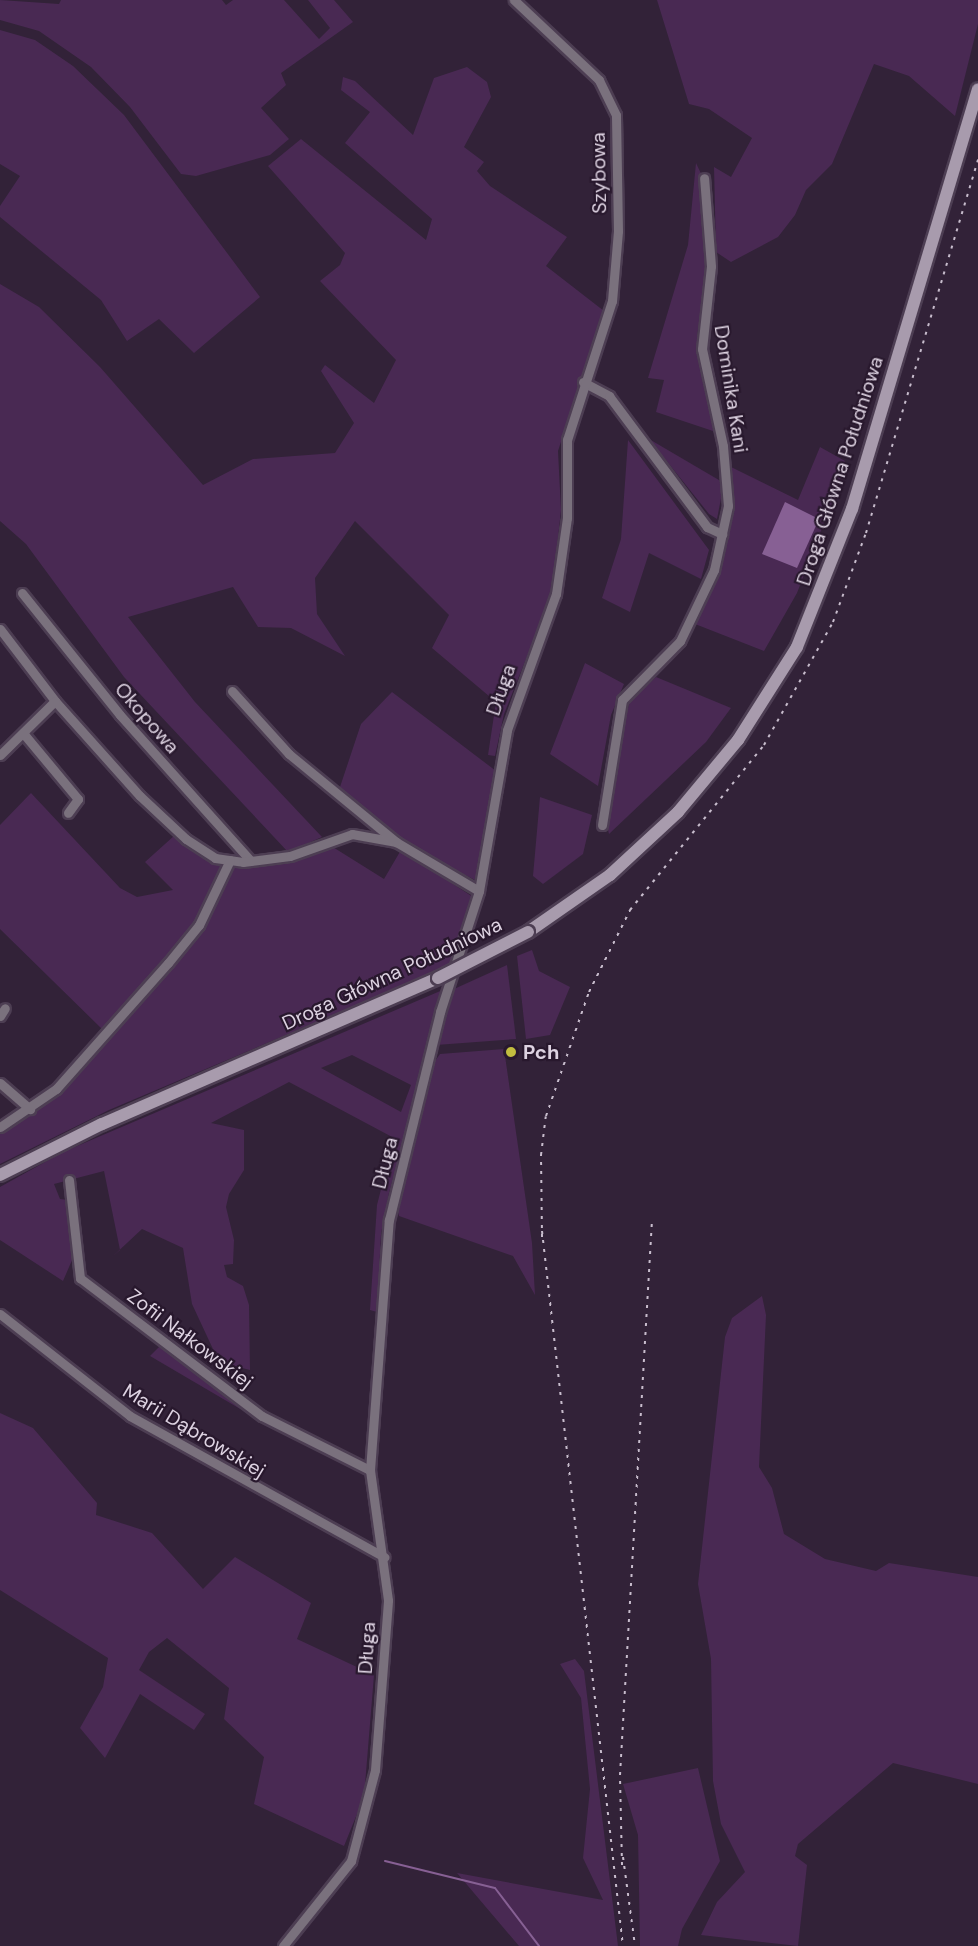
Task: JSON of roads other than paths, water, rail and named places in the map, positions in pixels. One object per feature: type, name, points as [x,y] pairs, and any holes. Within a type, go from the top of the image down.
[{"type":"main road","name":"Droga Główna Południowa","points":[[0,1175],[102,1124],[438,978],[528,932],[610,875],[678,812],[738,741],[797,647],[852,509],[978,90]]},
{"type":"street","name":"Szybowa","points":[[514,0],[599,80],[616,116],[618,231],[612,301],[583,382]]},
{"type":"street","name":"Dominika Kani","points":[[602,825],[622,700],[680,641],[714,570],[728,506],[723,446],[702,349],[711,266],[704,178]]},
{"type":"street","points":[[583,382],[609,396],[707,528],[722,534]]},
{"type":"street","name":"Długa","points":[[283,1946],[342,1877],[365,1819],[381,1716],[388,1600],[384,1557],[370,1470],[389,1220],[441,1012],[479,891],[507,730],[556,594],[564,557],[567,440],[583,382]]},
{"type":"street","name":"Okopowa","points":[[22,593],[128,724],[251,861]]},
{"type":"street","points":[[0,629],[55,701],[186,839],[215,858],[251,861],[290,856],[352,834],[396,842]]},
{"type":"street","points":[[232,691],[289,754],[396,842],[479,891]]},
{"type":"street","points":[[0,755],[55,701]]},
{"type":"street","points":[[23,734],[78,799],[68,813]]},
{"type":"street","points":[[0,1127],[30,1109],[56,1089],[199,926],[230,860]]},
{"type":"street","points":[[0,1083],[30,1109]]},
{"type":"street","name":"Zofii Nałkowskiej","points":[[69,1180],[80,1278],[262,1416],[370,1470]]},
{"type":"street","name":"Marii Dąbrowskiej","points":[[0,1314],[130,1416],[384,1557]]},
{"type":"waterway","points":[[385,1861],[495,1888],[539,1946]]},
{"type":"railway","points":[[542,1237],[541,1155],[546,1116],[589,992],[630,910],[764,745],[833,622],[866,533],[978,159]]},
{"type":"railway","points":[[622,1865],[620,1775],[652,1220]]},
{"type":"railway","points":[[542,1231],[623,1946]]},
{"type":"railway","points":[[623,1857],[635,1946]]},
{"type":"place","name":"Pch","points":[[511,1052]]}]
